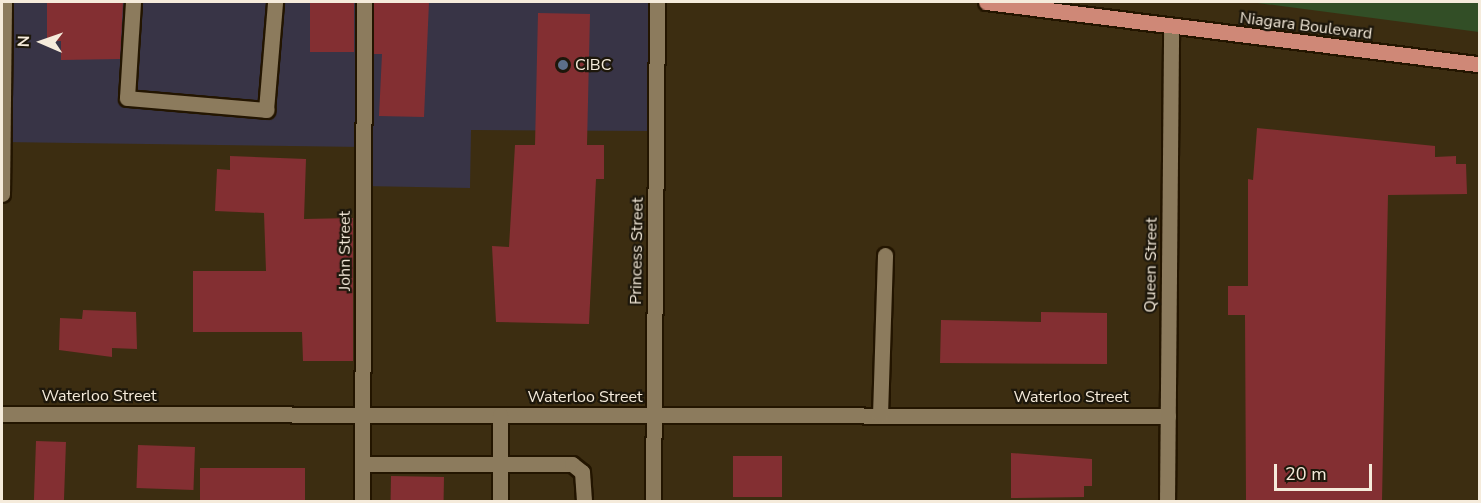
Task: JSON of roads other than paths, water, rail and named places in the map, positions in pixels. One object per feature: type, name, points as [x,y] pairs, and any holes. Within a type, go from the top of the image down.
[{"type":"main road","name":"Niagara Boulevard","points":[[986,2],[1171,28],[1479,64]]},
{"type":"street","points":[[2,194],[4,2]]},
{"type":"street","points":[[133,2],[126,98],[266,110],[274,2]]},
{"type":"street","name":"John Street","points":[[362,501],[364,2]]},
{"type":"street","name":"Princess Street","points":[[653,501],[657,2]]},
{"type":"street","name":"Queen Street","points":[[1167,501],[1171,28]]},
{"type":"street","points":[[880,415],[885,255]]},
{"type":"street","name":"Waterloo Street","points":[[2,414],[1168,416]]},
{"type":"street","points":[[500,415],[500,501]]},
{"type":"street","points":[[362,464],[500,464],[578,467],[584,501]]},
{"type":"place","name":"CIBC","points":[[563,65]]}]
